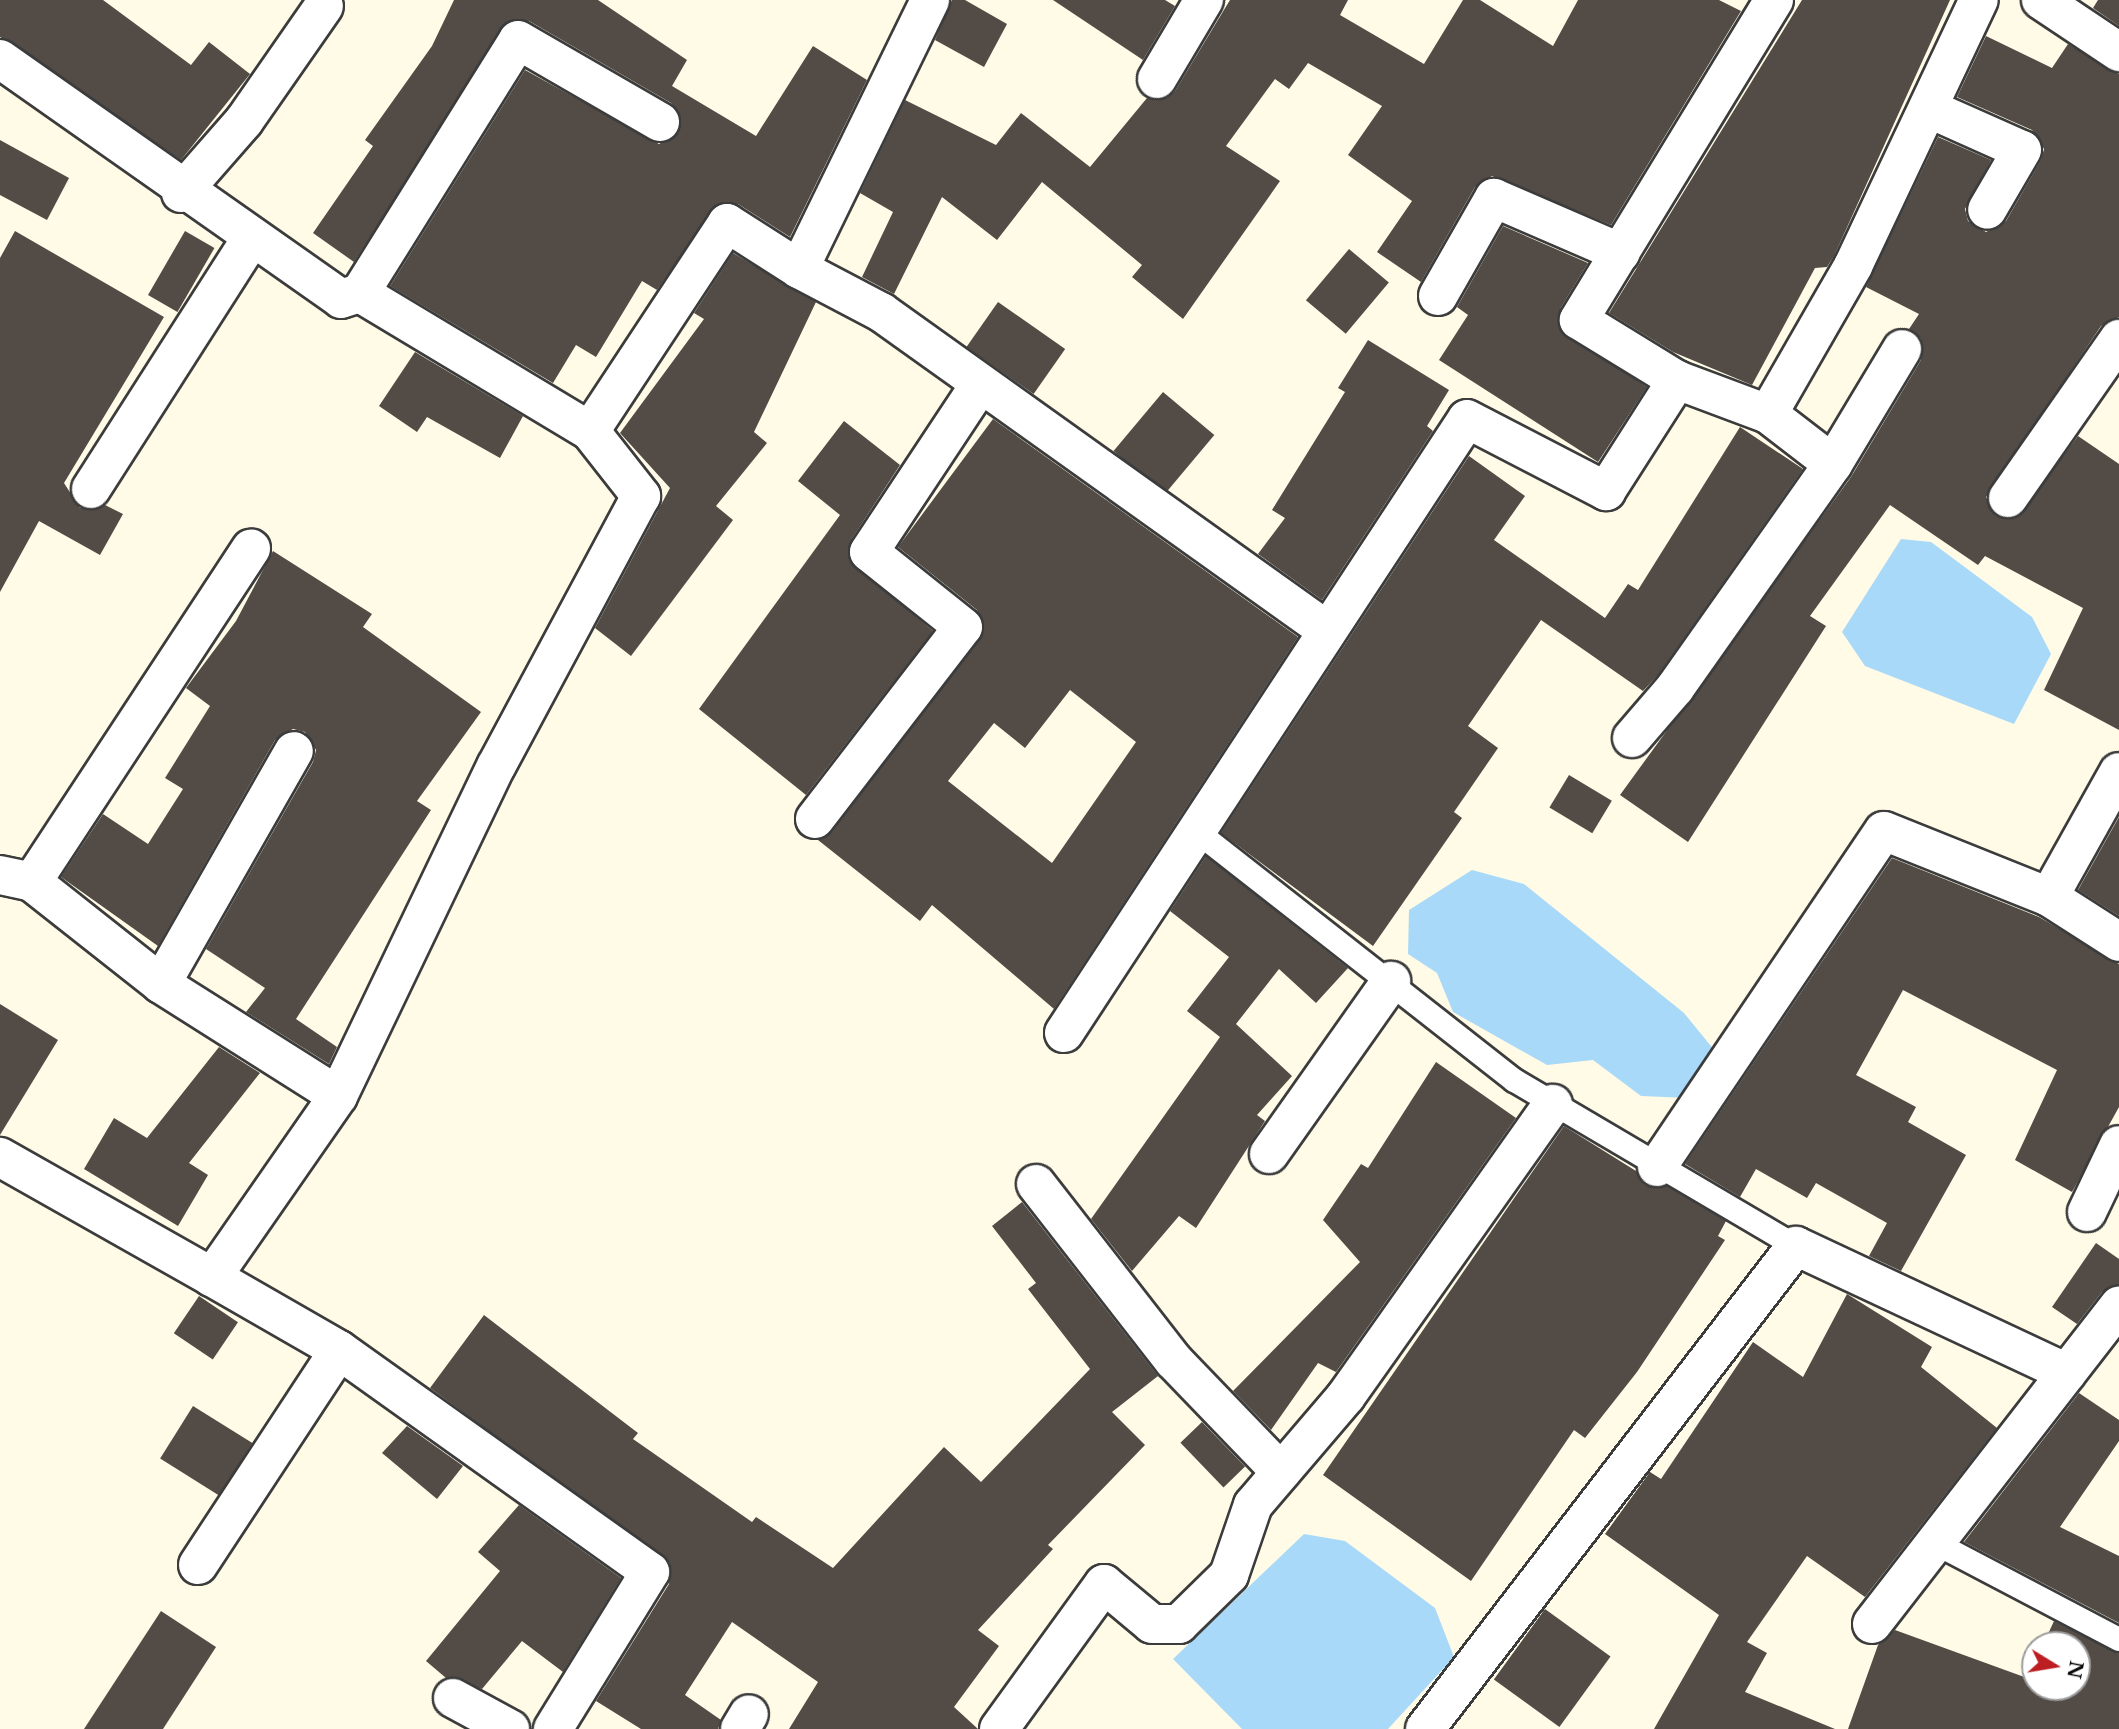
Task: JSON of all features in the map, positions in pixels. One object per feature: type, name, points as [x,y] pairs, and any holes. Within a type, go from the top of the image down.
[{"type":"street","points":[[799,269],[930,0]]},
{"type":"street","points":[[1157,79],[1204,0]]},
{"type":"street","points":[[1774,0],[1579,320],[1677,380],[1769,414],[1833,464]]},
{"type":"street","points":[[1769,414],[1932,110],[1979,0]]},
{"type":"street","points":[[2041,0],[2119,52]]},
{"type":"street","points":[[181,192],[244,121],[324,6]]},
{"type":"street","points":[[0,59],[181,192],[341,299],[360,293],[518,40],[660,122]]},
{"type":"street","points":[[1932,110],[2022,150],[1987,210]]},
{"type":"street","points":[[1438,296],[1494,198],[1621,253]]},
{"type":"street","points":[[590,431],[727,223],[799,269],[881,313],[1325,629]]},
{"type":"street","points":[[91,489],[251,239]]},
{"type":"street","points":[[212,1277],[338,1096],[502,754],[637,508],[637,486],[590,431],[360,293]]},
{"type":"street","points":[[2008,498],[2119,339]]},
{"type":"street","points":[[1632,737],[1675,688],[1833,464],[1902,349]]},
{"type":"street","points":[[1064,1033],[1325,629],[1467,419],[1606,491],[1677,380]]},
{"type":"street","points":[[815,818],[963,627],[869,552],[980,384]]},
{"type":"street","points":[[251,549],[16,879],[161,984],[338,1096]]},
{"type":"street","points":[[161,984],[294,751]]},
{"type":"street","points":[[2049,897],[2119,772]]},
{"type":"street","points":[[1657,1167],[1884,831],[2049,897],[2119,942]]},
{"type":"street","points":[[1269,1154],[1391,981]]},
{"type":"street","points":[[999,1729],[1104,1584],[1152,1624],[1179,1624],[1229,1575],[1253,1505],[1346,1396],[1553,1104]]},
{"type":"street","points":[[2087,1212],[2119,1145]]},
{"type":"street","points":[[0,1157],[339,1350],[650,1572],[553,1729]]},
{"type":"street","points":[[1036,1184],[1174,1361],[1281,1472]]},
{"type":"street","points":[[1425,1729],[1796,1246],[2067,1373]]},
{"type":"street","points":[[1872,1624],[1931,1541],[2119,1306]]},
{"type":"street","points":[[198,1566],[339,1350]]},
{"type":"street","points":[[453,1698],[510,1729]]},
{"type":"lane","points":[[1195,830],[1553,1104],[1796,1246]]},
{"type":"lane","points":[[1931,1541],[2119,1639]]},
{"type":"water","points":[[1901,539],[1931,542],[2032,617],[2051,654],[2014,724],[1865,666],[1842,632]]},
{"type":"water","points":[[1472,870],[1524,884],[1684,1013],[1715,1051],[1689,1098],[1641,1096],[1593,1060],[1547,1065],[1453,1012],[1437,973],[1408,954],[1409,910]]},
{"type":"water","points":[[1304,1534],[1345,1541],[1435,1608],[1454,1657],[1388,1729],[1242,1729],[1173,1659]]},
{"type":"building","points":[[0,0],[103,0],[191,65],[209,42],[250,74],[181,160],[0,37]]},
{"type":"building","points":[[454,0],[598,0],[687,60],[672,86],[756,136],[813,46],[867,80],[790,237],[738,204],[717,204],[657,290],[642,281],[596,357],[576,345],[553,383],[390,286],[525,70],[659,144],[679,132],[679,112],[671,103],[529,21],[508,21],[354,262],[313,233],[373,146],[365,140],[432,46]]},
{"type":"building","points":[[952,0],[965,0],[1007,24],[984,67],[935,40]]},
{"type":"building","points":[[1053,0],[1165,0],[1175,6],[1143,60]]},
{"type":"building","points":[[1230,0],[1348,0],[1340,15],[1424,64],[1463,0],[1480,0],[1553,46],[1578,0],[1719,0],[1741,11],[1611,225],[1492,176],[1475,187],[1421,282],[1377,252],[1412,201],[1348,155],[1382,106],[1308,63],[1289,89],[1275,79],[1226,146],[1280,181],[1183,319],[1132,277],[1142,265],[1042,182],[997,240],[942,197],[894,294],[862,277],[893,212],[860,193],[905,100],[996,145],[1021,113],[1090,167],[1147,98],[1167,98],[1175,91]]},
{"type":"building","points":[[1802,0],[1950,0],[1834,256],[1827,267],[1815,268],[1752,385],[1673,352],[1609,313]]},
{"type":"building","points":[[2098,0],[2119,0],[2119,26],[2093,8]]},
{"type":"building","points":[[1986,36],[2052,68],[2068,44],[2119,74],[2119,317],[2101,326],[1986,497],[1996,516],[2018,517],[2078,436],[2119,464],[2119,730],[2044,690],[2083,608],[1985,556],[1978,565],[1890,505],[1810,616],[1826,626],[1688,842],[1620,795],[1851,477],[1921,360],[1921,339],[1909,329],[1919,314],[1866,287],[1938,137],[1991,160],[1965,209],[1968,221],[1986,232],[2006,221],[2041,160],[2044,149],[2032,130],[1957,97]]},
{"type":"building","points":[[0,140],[69,178],[47,220],[0,195]]},
{"type":"building","points":[[1503,226],[1588,263],[1560,309],[1560,330],[1647,387],[1598,462],[1439,360],[1468,315],[1457,307]]},
{"type":"building","points":[[15,231],[164,317],[64,483],[80,508],[105,505],[123,514],[100,555],[39,521],[0,592],[0,258]]},
{"type":"building","points":[[185,231],[214,248],[177,312],[148,295]]},
{"type":"building","points":[[1349,249],[1389,282],[1346,334],[1306,300]]},
{"type":"building","points":[[733,253],[816,302],[754,432],[767,443],[716,506],[733,520],[631,656],[595,628],[670,488],[620,433],[704,319],[694,313]]},
{"type":"building","points":[[998,302],[1065,349],[1034,394],[966,347]]},
{"type":"building","points":[[1368,340],[1449,390],[1427,426],[1433,431],[1322,600],[1258,554],[1285,518],[1272,510],[1345,392],[1338,388]]},
{"type":"building","points":[[415,352],[523,416],[500,458],[427,417],[417,432],[379,406]]},
{"type":"building","points":[[1163,392],[1214,435],[1165,494],[1114,451]]},
{"type":"building","points":[[993,419],[1298,637],[1054,1009],[932,905],[920,921],[818,840],[832,832],[984,631],[977,610],[898,547]],"holes":[[[1070,690],[1136,742],[1052,863],[948,781],[994,723],[1025,748]]]},
{"type":"building","points":[[844,421],[900,465],[851,540],[849,560],[933,631],[806,795],[699,709],[840,515],[798,481]]},
{"type":"building","points":[[1740,427],[1803,469],[1658,675],[1643,691],[1541,620],[1468,726],[1498,748],[1454,812],[1462,818],[1373,946],[1221,833],[1469,456],[1525,496],[1494,540],[1605,618],[1628,584],[1638,590]]},
{"type":"building","points":[[273,551],[372,614],[363,627],[481,712],[417,801],[431,810],[296,1019],[337,1047],[329,1064],[246,1012],[265,988],[206,949],[313,762],[316,750],[305,732],[293,729],[275,740],[158,946],[61,877],[103,814],[148,844],[183,789],[165,778],[210,706],[186,688],[236,621]]},
{"type":"building","points":[[1569,775],[1612,801],[1592,833],[1549,808]]},
{"type":"building","points":[[2119,817],[2119,916],[2078,890]]},
{"type":"building","points":[[1206,856],[1348,968],[1316,1003],[1279,969],[1236,1024],[1292,1076],[1257,1115],[1265,1121],[1196,1228],[1179,1216],[1132,1271],[1091,1219],[1220,1037],[1187,1011],[1229,957],[1170,911]]},
{"type":"building","points":[[1892,858],[2039,917],[2119,964],[2119,1107],[2072,1192],[2015,1160],[2057,1070],[1903,990],[1856,1075],[1916,1107],[1908,1122],[1966,1155],[1901,1271],[1869,1256],[1887,1223],[1816,1183],[1807,1198],[1756,1169],[1740,1197],[1685,1164]]},
{"type":"building","points":[[0,1004],[58,1040],[0,1135]]},
{"type":"building","points":[[219,1047],[260,1073],[189,1163],[208,1175],[178,1226],[84,1169],[114,1118],[147,1138]]},
{"type":"building","points":[[1436,1062],[1516,1118],[1336,1372],[1318,1363],[1271,1430],[1233,1391],[1360,1262],[1323,1220],[1361,1164],[1368,1168]]},
{"type":"building","points":[[1564,1126],[1636,1171],[1645,1185],[1667,1186],[1726,1221],[1718,1236],[1725,1240],[1637,1372],[1585,1438],[1574,1430],[1471,1581],[1323,1475]]},
{"type":"building","points":[[1022,1202],[1158,1376],[1112,1412],[1145,1445],[1048,1545],[1053,1549],[978,1630],[999,1646],[954,1707],[978,1729],[789,1729],[818,1682],[732,1622],[685,1695],[721,1720],[718,1729],[641,1729],[596,1701],[669,1584],[670,1563],[430,1388],[484,1315],[638,1433],[633,1439],[752,1522],[756,1517],[833,1568],[944,1447],[981,1482],[1090,1369],[1028,1289],[1036,1283],[992,1226]]},
{"type":"building","points":[[2096,1243],[2119,1259],[2119,1285],[2102,1292],[2077,1324],[2052,1307]]},
{"type":"building","points":[[1847,1294],[1932,1347],[1921,1367],[1997,1428],[1865,1597],[1807,1556],[1747,1642],[1767,1653],[1745,1692],[1835,1729],[1654,1729],[1719,1615],[1605,1534],[1650,1472],[1661,1479],[1753,1342],[1803,1377]]},
{"type":"building","points":[[199,1296],[238,1322],[213,1360],[174,1333]]},
{"type":"building","points":[[2079,1393],[2119,1420],[2119,1441],[2060,1527],[2119,1556],[2119,1623],[1964,1542]]},
{"type":"building","points":[[193,1406],[252,1443],[220,1496],[160,1459]]},
{"type":"building","points":[[1202,1422],[1245,1467],[1223,1487],[1180,1443]]},
{"type":"building","points":[[407,1426],[463,1466],[437,1499],[382,1453]]},
{"type":"building","points":[[519,1505],[621,1578],[563,1672],[522,1641],[482,1689],[446,1678],[426,1661],[500,1571],[478,1552]]},
{"type":"building","points":[[1545,1609],[1611,1657],[1559,1727],[1494,1679]]},
{"type":"building","points":[[161,1611],[216,1647],[163,1729],[84,1729]]},
{"type":"building","points":[[2054,1621],[2074,1631],[2049,1631]]},
{"type":"building","points":[[1895,1630],[2021,1676],[2021,1701],[2091,1701],[2091,1639],[2119,1653],[2119,1729],[1848,1729],[1878,1645]]}]
